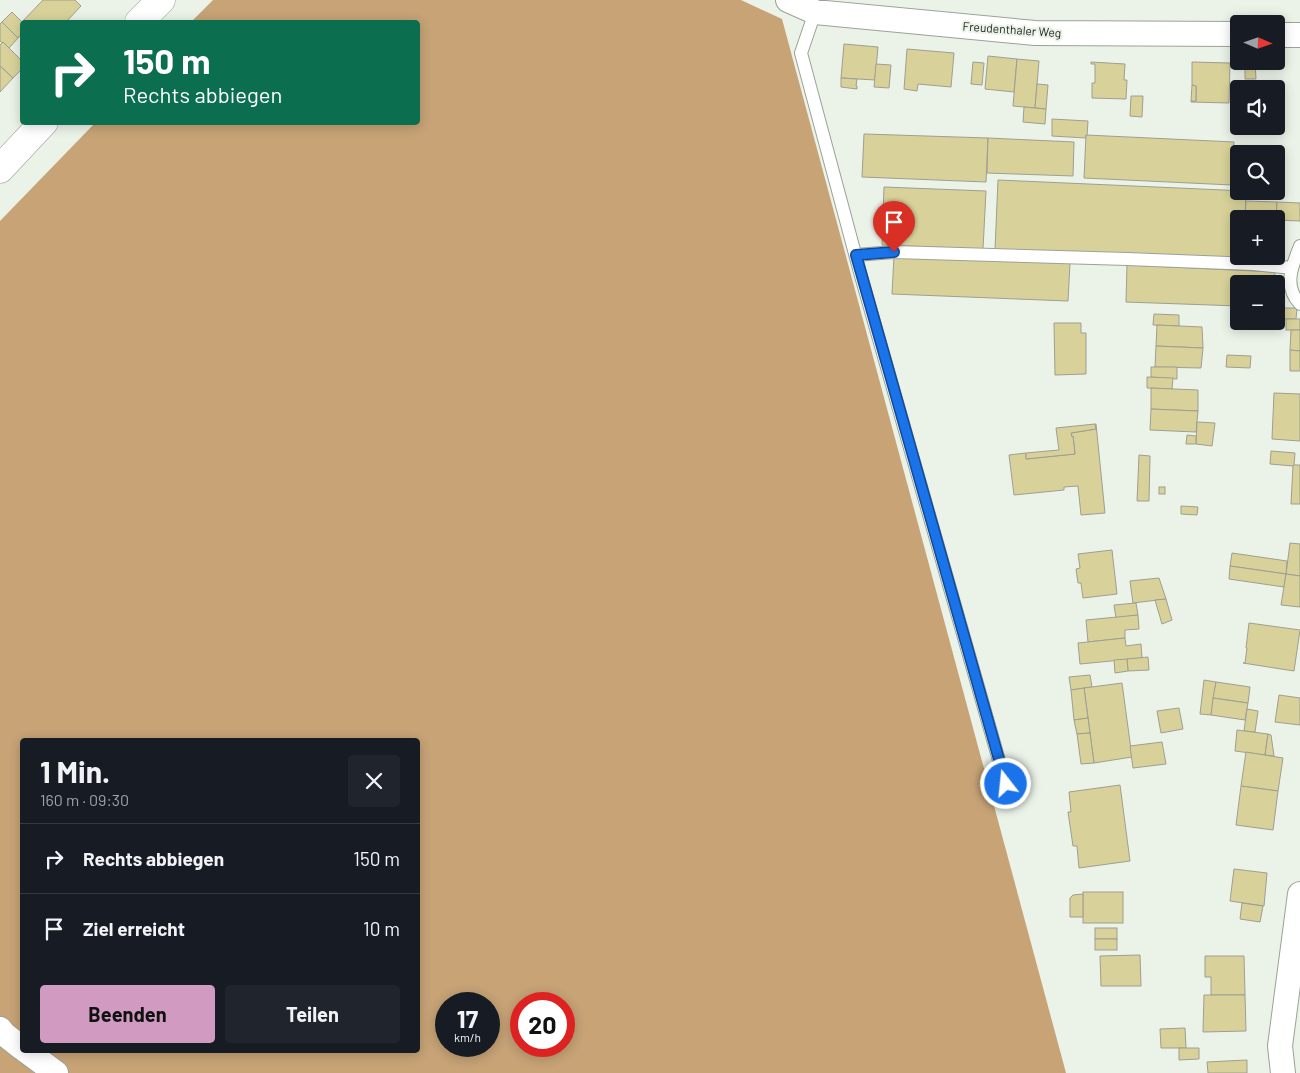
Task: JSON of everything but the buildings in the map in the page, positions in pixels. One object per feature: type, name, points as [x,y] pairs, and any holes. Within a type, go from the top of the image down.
[{"type":"main road","points":[[141,20],[161,0]]},
{"type":"main road","points":[[0,168],[41,125]]},
{"type":"street","name":"Freudenthaler Weg","points":[[788,0],[815,12],[1036,33],[1230,34]]},
{"type":"street","points":[[1285,35],[1300,35]]},
{"type":"street","points":[[1283,1073],[1280,1046],[1300,894]]},
{"type":"street","points":[[0,1029],[20,1046]]},
{"type":"street","points":[[29,1053],[56,1073]]},
{"type":"lane","points":[[815,12],[801,52],[856,255],[1006,784]]},
{"type":"lane","points":[[1300,246],[1289,282],[1291,290],[1300,304]]},
{"type":"lane","points":[[856,255],[894,252],[1253,264],[1292,268]]},
{"type":"shaded area","points":[[213,0],[741,0],[782,19],[1066,1073],[0,1073],[0,221],[93,125],[420,125],[420,20],[193,20]]},
{"type":"route","points":[[894,252],[856,255],[1006,784]]}]
